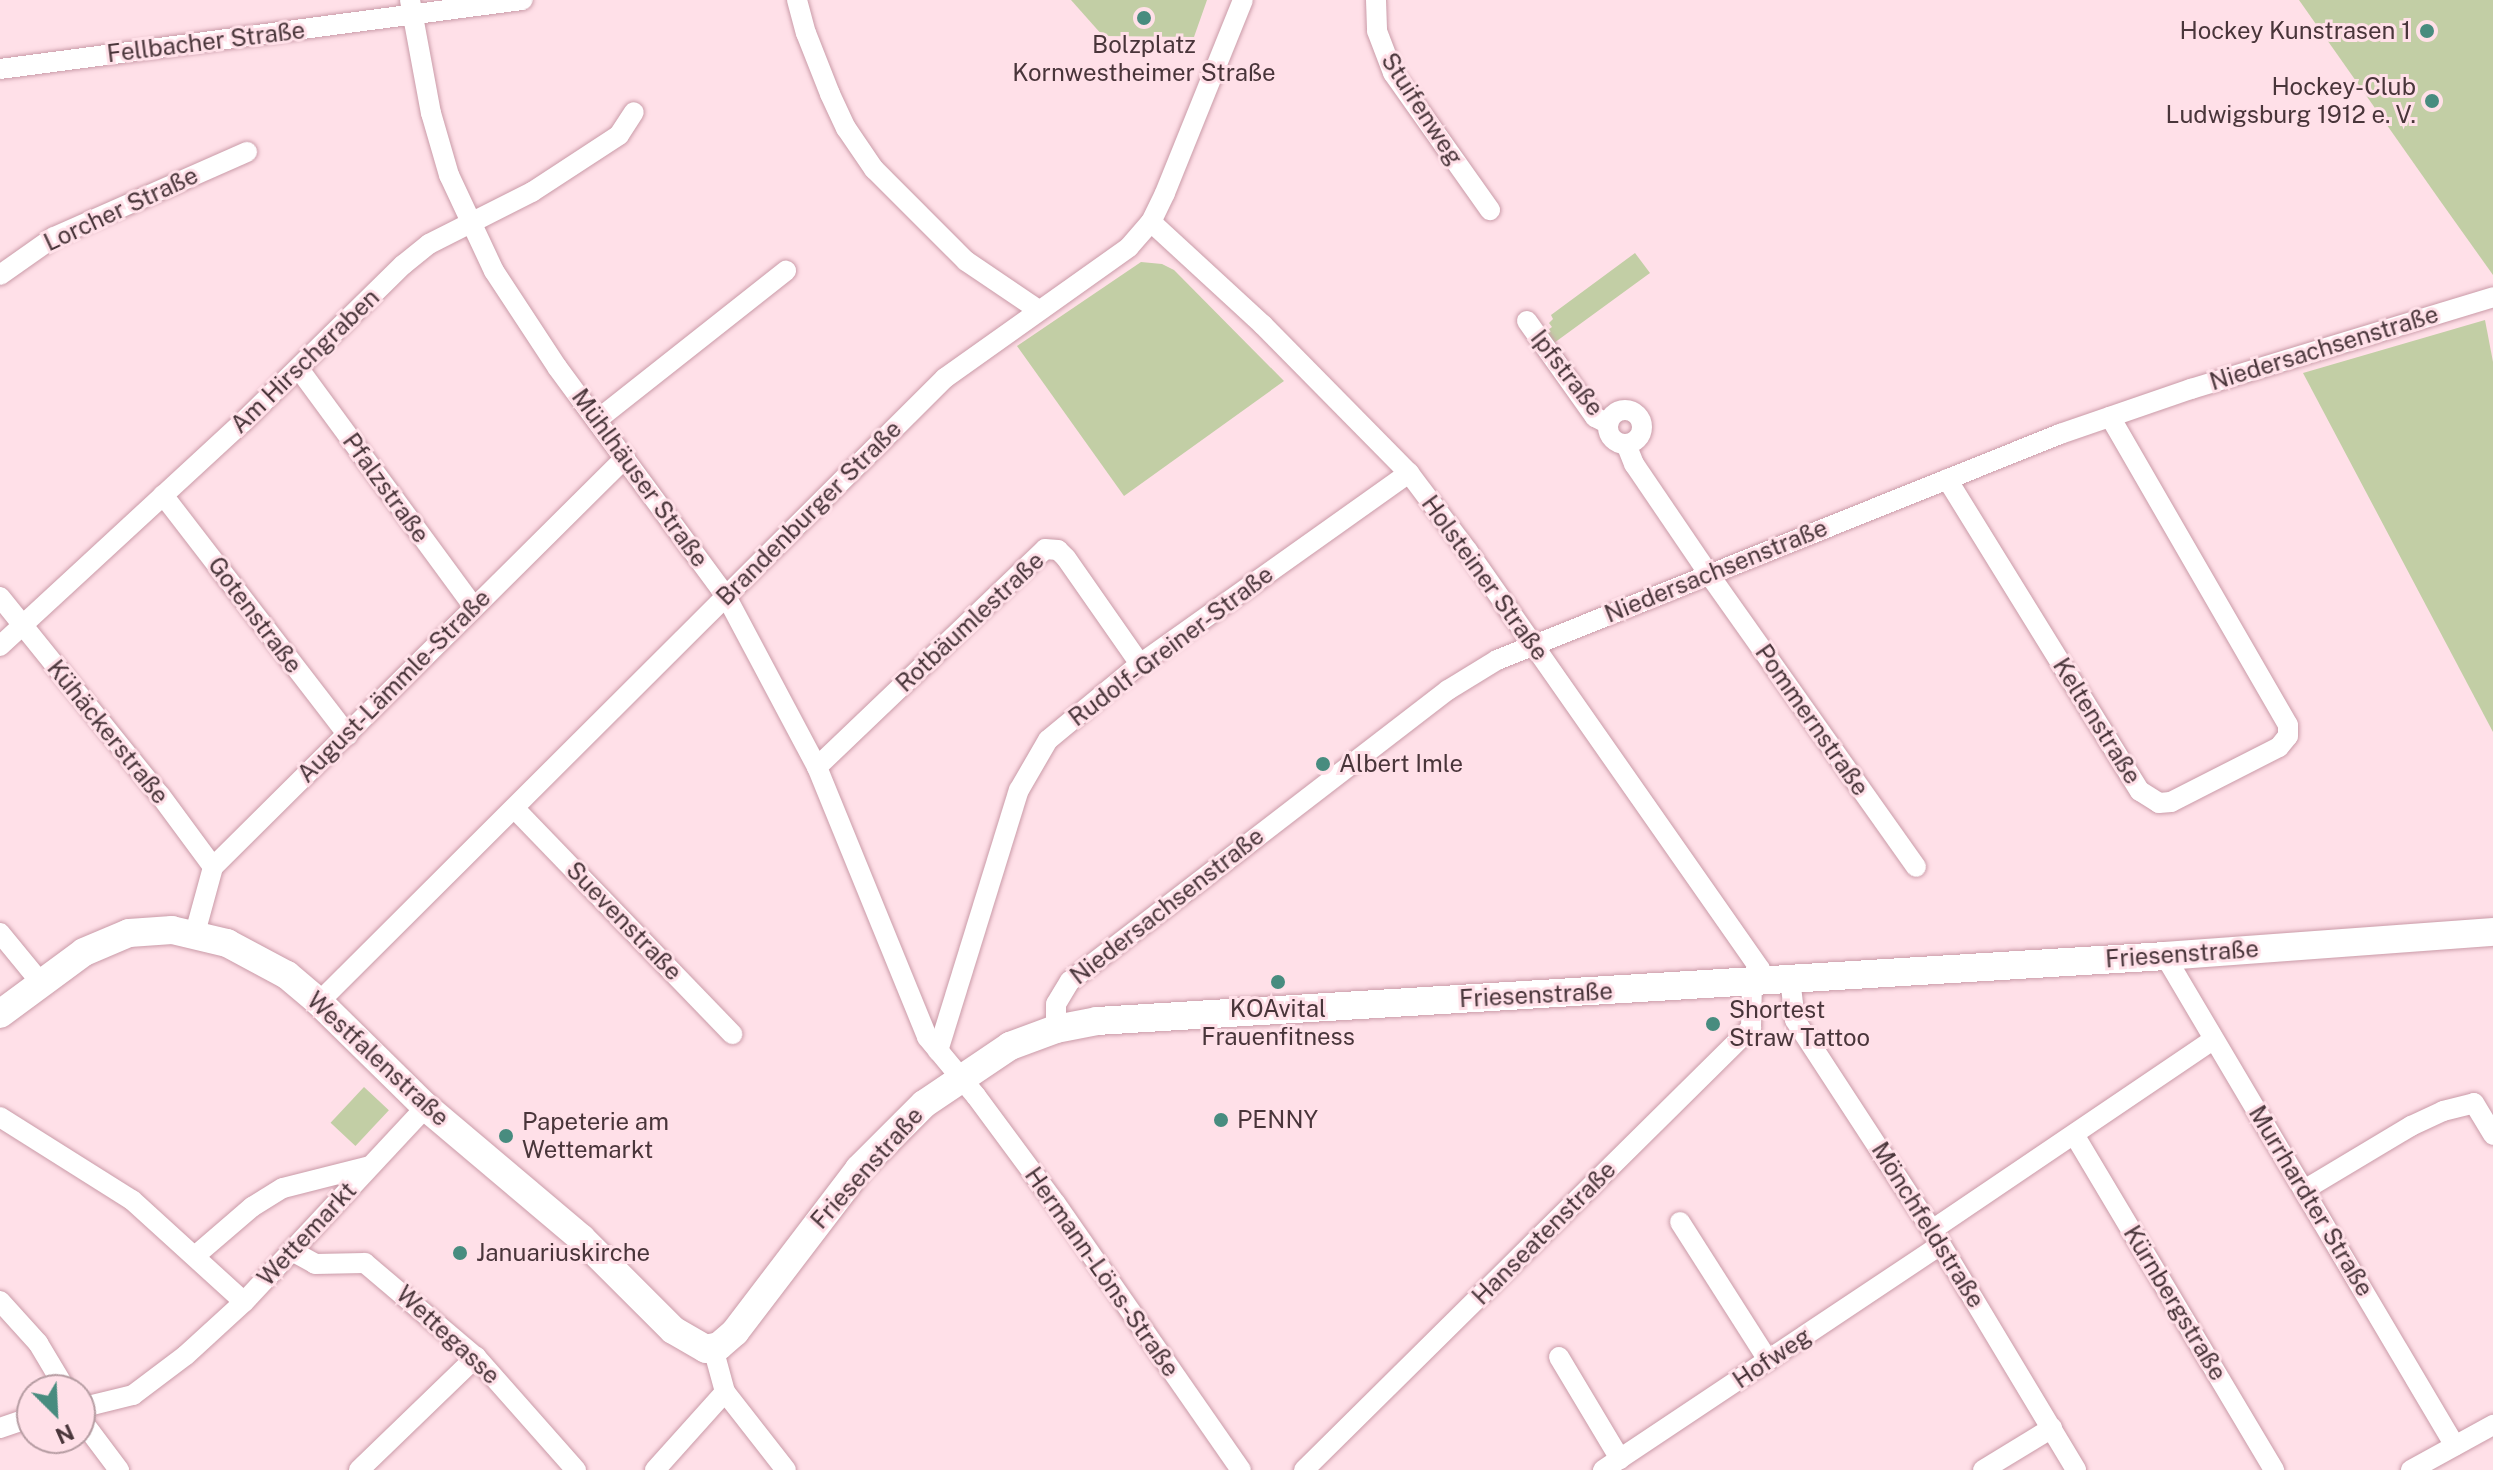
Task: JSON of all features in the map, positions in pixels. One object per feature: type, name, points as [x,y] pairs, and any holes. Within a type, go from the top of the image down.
[{"type":"main road","name":"Westfalenstraße","points":[[0,1014],[84,952],[129,933],[163,930],[195,933],[227,943],[280,971],[319,1002],[426,1107],[581,1238],[673,1330],[696,1346],[713,1348]]},
{"type":"main road","name":"Friesenstraße","points":[[713,1348],[735,1332],[859,1169],[924,1104],[1010,1046],[1056,1029],[1097,1021],[2165,956],[2493,932]]},
{"type":"street","name":"Fellbacher Straße","points":[[0,69],[412,8],[522,0]]},
{"type":"street","points":[[797,0],[806,33],[830,94],[846,128],[874,169],[966,261],[1037,309]]},
{"type":"street","name":"Brandenburger Straße","points":[[319,1002],[945,378],[1037,309],[1129,247],[1151,222],[1243,0]]},
{"type":"street","name":"Stuifenweg","points":[[1376,0],[1377,31],[1389,65],[1490,210]]},
{"type":"street","name":"Mühlhäuser Straße","points":[[412,8],[431,113],[449,175],[470,225],[522,318],[726,596],[817,767],[927,1037],[960,1077]]},
{"type":"street","name":"Am Hirschgraben","points":[[0,646],[299,369],[403,265],[429,244],[532,192],[619,135],[634,112]]},
{"type":"street","name":"Lorcher Straße","points":[[0,275],[54,237],[247,152]]},
{"type":"street","name":"Holsteiner Straße","points":[[1151,222],[1263,325],[1409,473],[1534,644],[1760,969],[1757,981]]},
{"type":"street","points":[[597,420],[786,271]]},
{"type":"street","name":"Niedersachsenstraße","points":[[1056,1029],[1056,1004],[1070,981],[1451,688],[1497,660],[1708,573],[2110,417],[2492,302]]},
{"type":"street","name":"Ipfstraße","points":[[1527,321],[1595,417],[1608,424],[1611,437],[1626,444],[1634,464],[1708,573]]},
{"type":"street","name":"Pfalzstraße","points":[[299,369],[474,607]]},
{"type":"street","name":"Ipfstraße","points":[[1608,424],[1622,411],[1635,414],[1640,420],[1640,434],[1626,444]]},
{"type":"street","name":"Keltenstraße","points":[[1947,479],[2140,791],[2159,803],[2171,802],[2279,747],[2288,736],[2288,725],[2110,417]]},
{"type":"street","name":"August-Lämmle-Straße","points":[[213,867],[625,458]]},
{"type":"street","name":"Rudolf-Greiner-Straße","points":[[938,1051],[1024,779],[1048,740],[1140,664],[1409,473]]},
{"type":"street","name":"Gotenstraße","points":[[163,495],[348,735]]},
{"type":"street","name":"Rotbäumlestraße","points":[[817,767],[1045,549],[1058,550],[1066,558],[1140,664]]},
{"type":"street","name":"Pommernstraße","points":[[1708,573],[1916,867]]},
{"type":"street","name":"Kühäckerstraße","points":[[0,597],[160,795],[213,867]]},
{"type":"street","name":"Suevenstraße","points":[[515,809],[732,1034]]},
{"type":"street","points":[[195,933],[213,867]]},
{"type":"street","points":[[0,933],[41,983]]},
{"type":"street","name":"Murrhardter Straße","points":[[2165,956],[2455,1446]]},
{"type":"street","name":"Mönchfeldstraße","points":[[1790,979],[1795,1020],[1936,1237],[2076,1470]]},
{"type":"street","name":"Hanseatenstraße","points":[[1304,1470],[1751,1028],[1757,981]]},
{"type":"street","name":"Hofweg","points":[[1611,1464],[1768,1360],[2075,1136],[2213,1040]]},
{"type":"street","name":"Hermann-Löns-Straße","points":[[960,1077],[1056,1204],[1241,1470]]},
{"type":"street","points":[[2304,1190],[2411,1126],[2443,1111],[2474,1103],[2493,1135]]},
{"type":"street","name":"Wettemarkt","points":[[96,1405],[116,1401],[151,1385],[244,1302],[426,1107]]},
{"type":"street","points":[[0,1117],[132,1200],[244,1302]]},
{"type":"street","name":"Kürnbergstraße","points":[[2075,1136],[2274,1470]]},
{"type":"street","name":"Wettemarkt","points":[[195,1256],[252,1207],[283,1188],[370,1166]]},
{"type":"street","points":[[1680,1222],[1768,1360]]},
{"type":"street","name":"Wettegasse","points":[[292,1251],[315,1264],[365,1263],[476,1357],[576,1470]]},
{"type":"street","points":[[0,1301],[38,1343],[56,1374]]},
{"type":"street","points":[[713,1348],[725,1392],[786,1470]]},
{"type":"street","points":[[359,1470],[476,1357]]},
{"type":"street","points":[[1559,1357],[1611,1464]]},
{"type":"street","points":[[655,1470],[725,1392]]},
{"type":"street","points":[[2411,1470],[2493,1425]]},
{"type":"street","points":[[1983,1470],[2052,1428]]},
{"type":"street","points":[[96,1439],[119,1470]]},
{"type":"green space","name":"Bolzplatz Kornwestheimer Straße","points":[[1071,0],[1207,0],[1194,37],[1103,36]]},
{"type":"green space","name":"Hockey-Club Ludwigsburg 1912 e. V.","points":[[2299,0],[2493,0],[2493,275],[2441,202]]},
{"type":"green space","points":[[1635,253],[1650,273],[1554,343],[1545,332],[1552,327],[1549,323],[1553,319],[1551,315]]},
{"type":"green space","points":[[1141,262],[1162,264],[1174,270],[1284,381],[1124,496],[1017,346]]},
{"type":"green space","points":[[2485,320],[2493,362],[2493,732],[2303,373]]},
{"type":"green space","points":[[364,1087],[389,1110],[355,1146],[331,1123]]},
{"type":"place","name":"Bolzplatz Kornwestheimer Straße","points":[[1144,18]]},
{"type":"place","name":"Hockey Kunstrasen 1","points":[[2427,31]]},
{"type":"place","name":"Hockey-Club Ludwigsburg 1912 e. V.","points":[[2432,101]]},
{"type":"place","name":"Albert Imle","points":[[1323,764]]},
{"type":"place","name":"KOAvital Frauenfitness","points":[[1278,982]]},
{"type":"place","name":"Shortest Straw Tattoo","points":[[1713,1024]]},
{"type":"place","name":"PENNY","points":[[1221,1120]]},
{"type":"place","name":"Papeterie am Wettemarkt","points":[[506,1136]]},
{"type":"place","name":"Januariuskirche","points":[[460,1253]]}]
